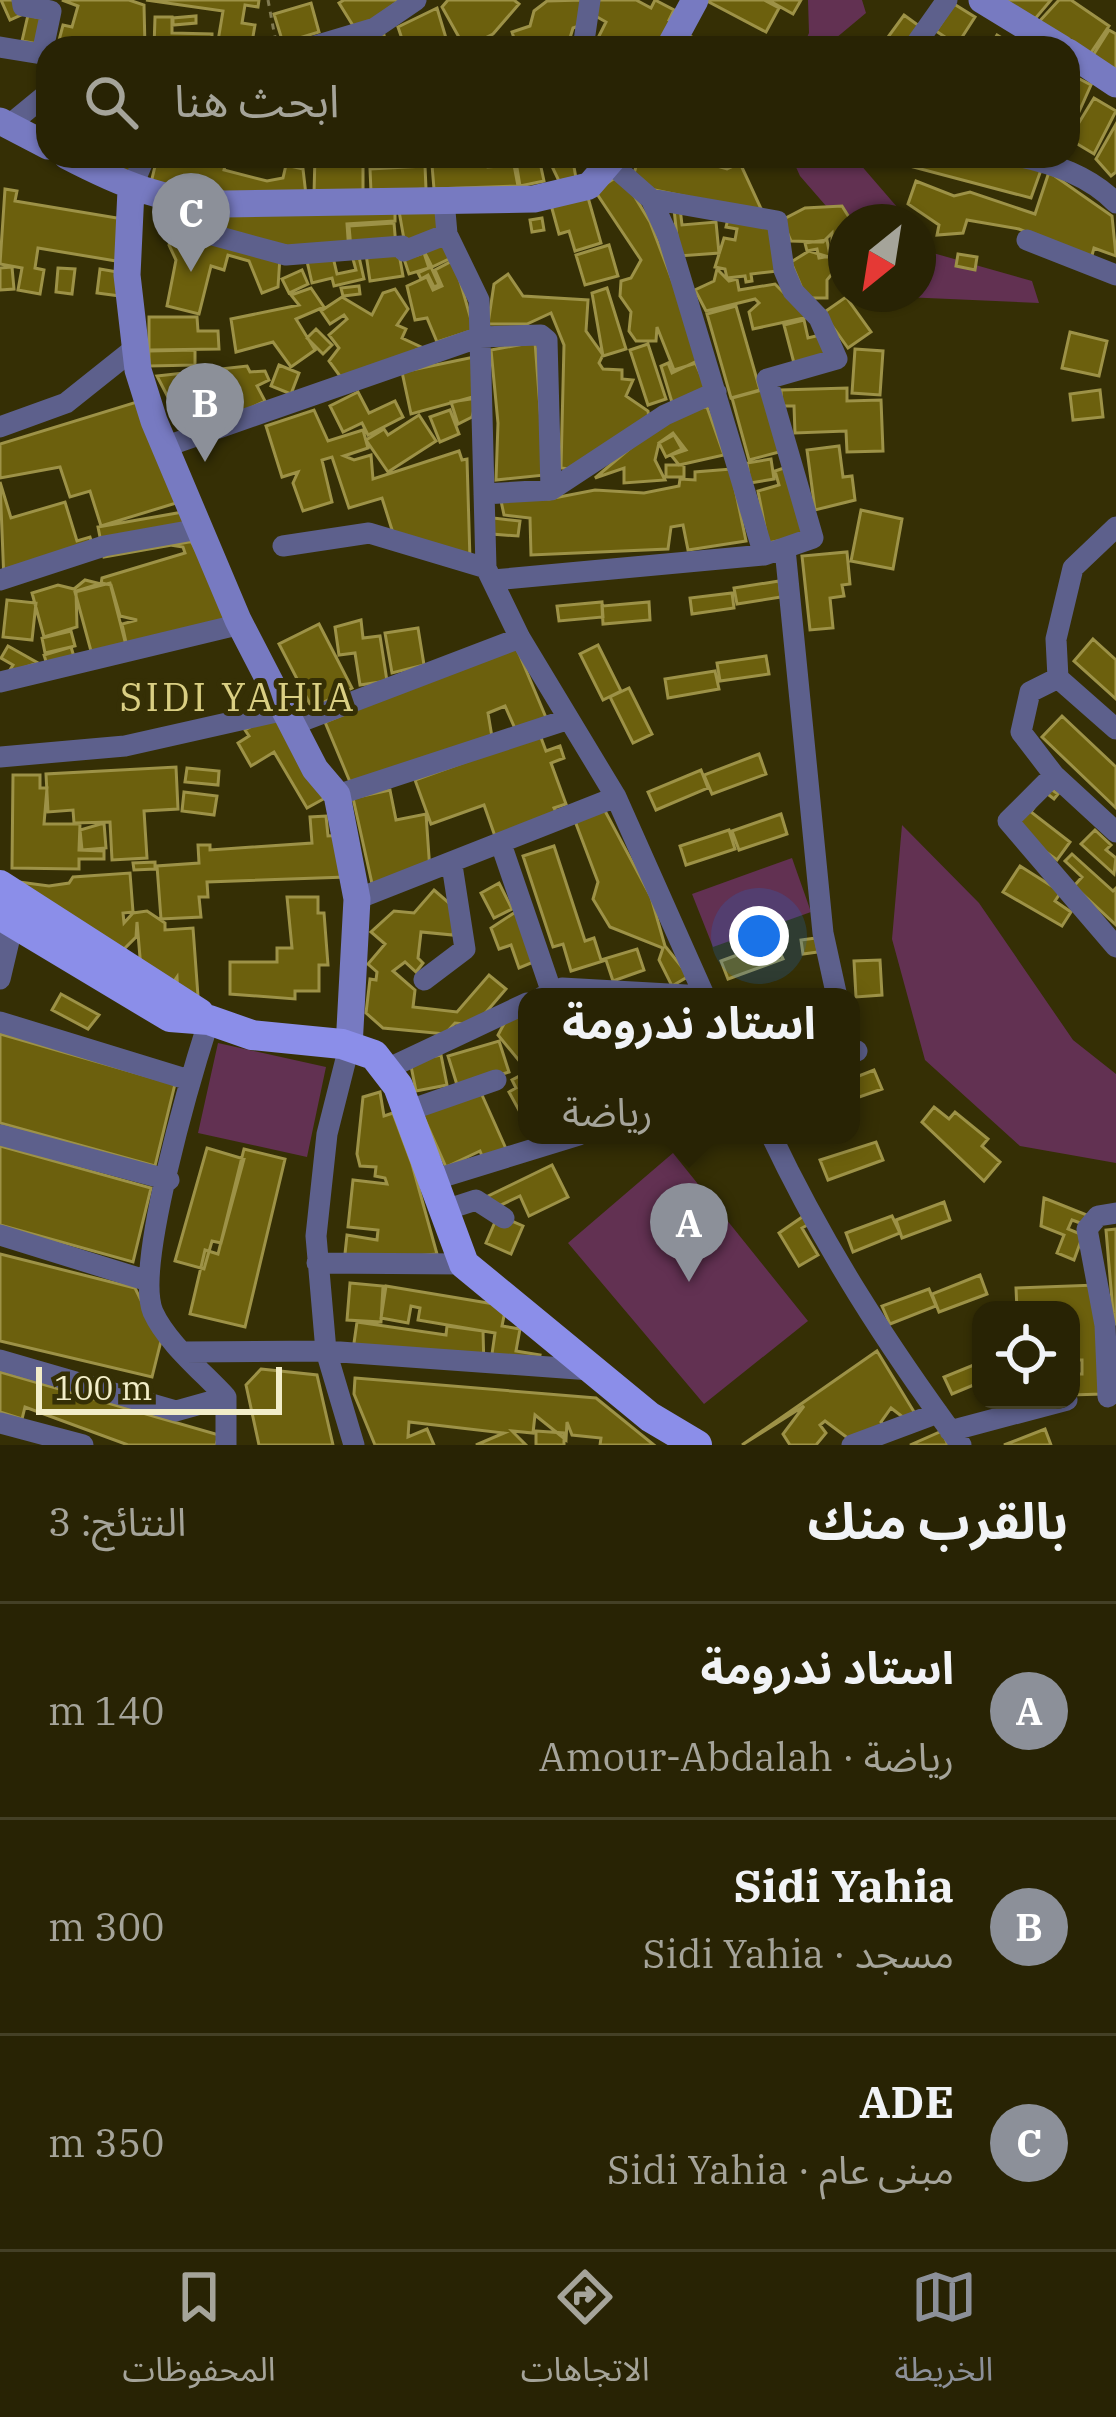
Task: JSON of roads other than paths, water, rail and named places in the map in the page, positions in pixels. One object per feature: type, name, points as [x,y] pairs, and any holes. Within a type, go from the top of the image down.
[{"type":"main road","points":[[0,885],[208,1020],[252,1035],[349,1047],[374,1055],[389,1068],[464,1264],[650,1418],[698,1445]]},
{"type":"main road","points":[[7,919],[170,1017],[208,1020]]},
{"type":"street","points":[[22,0],[23,7],[51,10],[47,36]]},
{"type":"street","points":[[348,36],[375,28],[416,0]]},
{"type":"street","points":[[585,36],[590,0]]},
{"type":"street","points":[[676,36],[695,0]]},
{"type":"street","points":[[921,36],[946,0]]},
{"type":"street","points":[[982,0],[1041,36]]},
{"type":"street","points":[[0,47],[36,53]]},
{"type":"street","points":[[1080,61],[1116,85]]},
{"type":"street","points":[[2,125],[36,101]]},
{"type":"street","points":[[2,125],[36,141]]},
{"type":"street","points":[[90,168],[131,190],[194,204],[534,199],[589,186],[599,168]]},
{"type":"street","points":[[140,168],[131,190],[127,275],[135,348],[167,446],[241,624],[315,770],[337,796],[358,899],[349,1047],[327,1134],[316,1264],[324,1278],[326,1351],[354,1445]]},
{"type":"street","points":[[615,168],[651,200],[774,552],[823,933],[835,988]]},
{"type":"street","points":[[1062,168],[1103,190],[1116,203]]},
{"type":"street","points":[[444,200],[447,234],[479,300],[489,574],[616,797],[701,988]]},
{"type":"street","points":[[283,546],[368,533],[489,574],[774,552],[813,538],[767,379],[837,359],[819,318],[793,291],[784,270],[777,220],[651,200]]},
{"type":"street","points":[[194,204],[198,231],[286,255],[402,247],[404,251],[447,234]]},
{"type":"street","points":[[1027,240],[1116,275]]},
{"type":"street","points":[[167,446],[480,337],[541,335],[547,340],[551,490]]},
{"type":"street","points":[[0,428],[66,403],[135,348]]},
{"type":"street","points":[[484,494],[551,490],[665,415],[716,392]]},
{"type":"street","points":[[1116,527],[1073,568],[1056,639],[1058,678],[1116,729]]},
{"type":"street","points":[[0,580],[104,546],[200,529]]},
{"type":"street","points":[[0,682],[241,624]]},
{"type":"street","points":[[0,757],[125,746],[289,717],[516,627]]},
{"type":"street","points":[[1058,678],[1030,692],[1021,731],[1054,776],[1116,832]]},
{"type":"street","points":[[337,796],[569,718]]},
{"type":"street","points":[[1054,776],[1009,821],[1116,947]]},
{"type":"street","points":[[358,899],[616,797]]},
{"type":"street","points":[[501,844],[545,988]]},
{"type":"street","points":[[424,980],[465,949],[452,865]]},
{"type":"street","points":[[0,979],[7,919]]},
{"type":"street","points":[[389,1068],[518,1008]]},
{"type":"street","points":[[208,1020],[189,1080],[145,1280],[154,1314],[226,1397],[226,1445]]},
{"type":"street","points":[[0,1022],[189,1080]]},
{"type":"street","points":[[407,1111],[496,1080]]},
{"type":"street","points":[[0,1135],[169,1180]]},
{"type":"street","points":[[433,1180],[550,1144]]},
{"type":"street","points":[[775,1144],[807,1211],[872,1322],[950,1430]]},
{"type":"street","points":[[442,1211],[476,1200],[504,1218]]},
{"type":"street","points":[[1080,1399],[1112,1396],[1110,1326],[1087,1229],[1098,1216],[1116,1213]]},
{"type":"street","points":[[0,1235],[145,1280]]},
{"type":"street","points":[[316,1264],[464,1264]]},
{"type":"street","points":[[184,1352],[326,1351],[592,1370]]},
{"type":"street","points":[[0,1360],[176,1411],[226,1397]]},
{"type":"street","points":[[852,1445],[950,1430],[1033,1409]]},
{"type":"street","points":[[0,1424],[83,1445]]},
{"type":"place","name":"ADE","points":[[191,272]]},
{"type":"place","name":"Sidi Yahia","points":[[205,462]]},
{"type":"place","name":"استاد ندرومة","points":[[689,1282]]},
{"type":"district","name":"SIDI YAHIA","points":[[238,696]]}]
